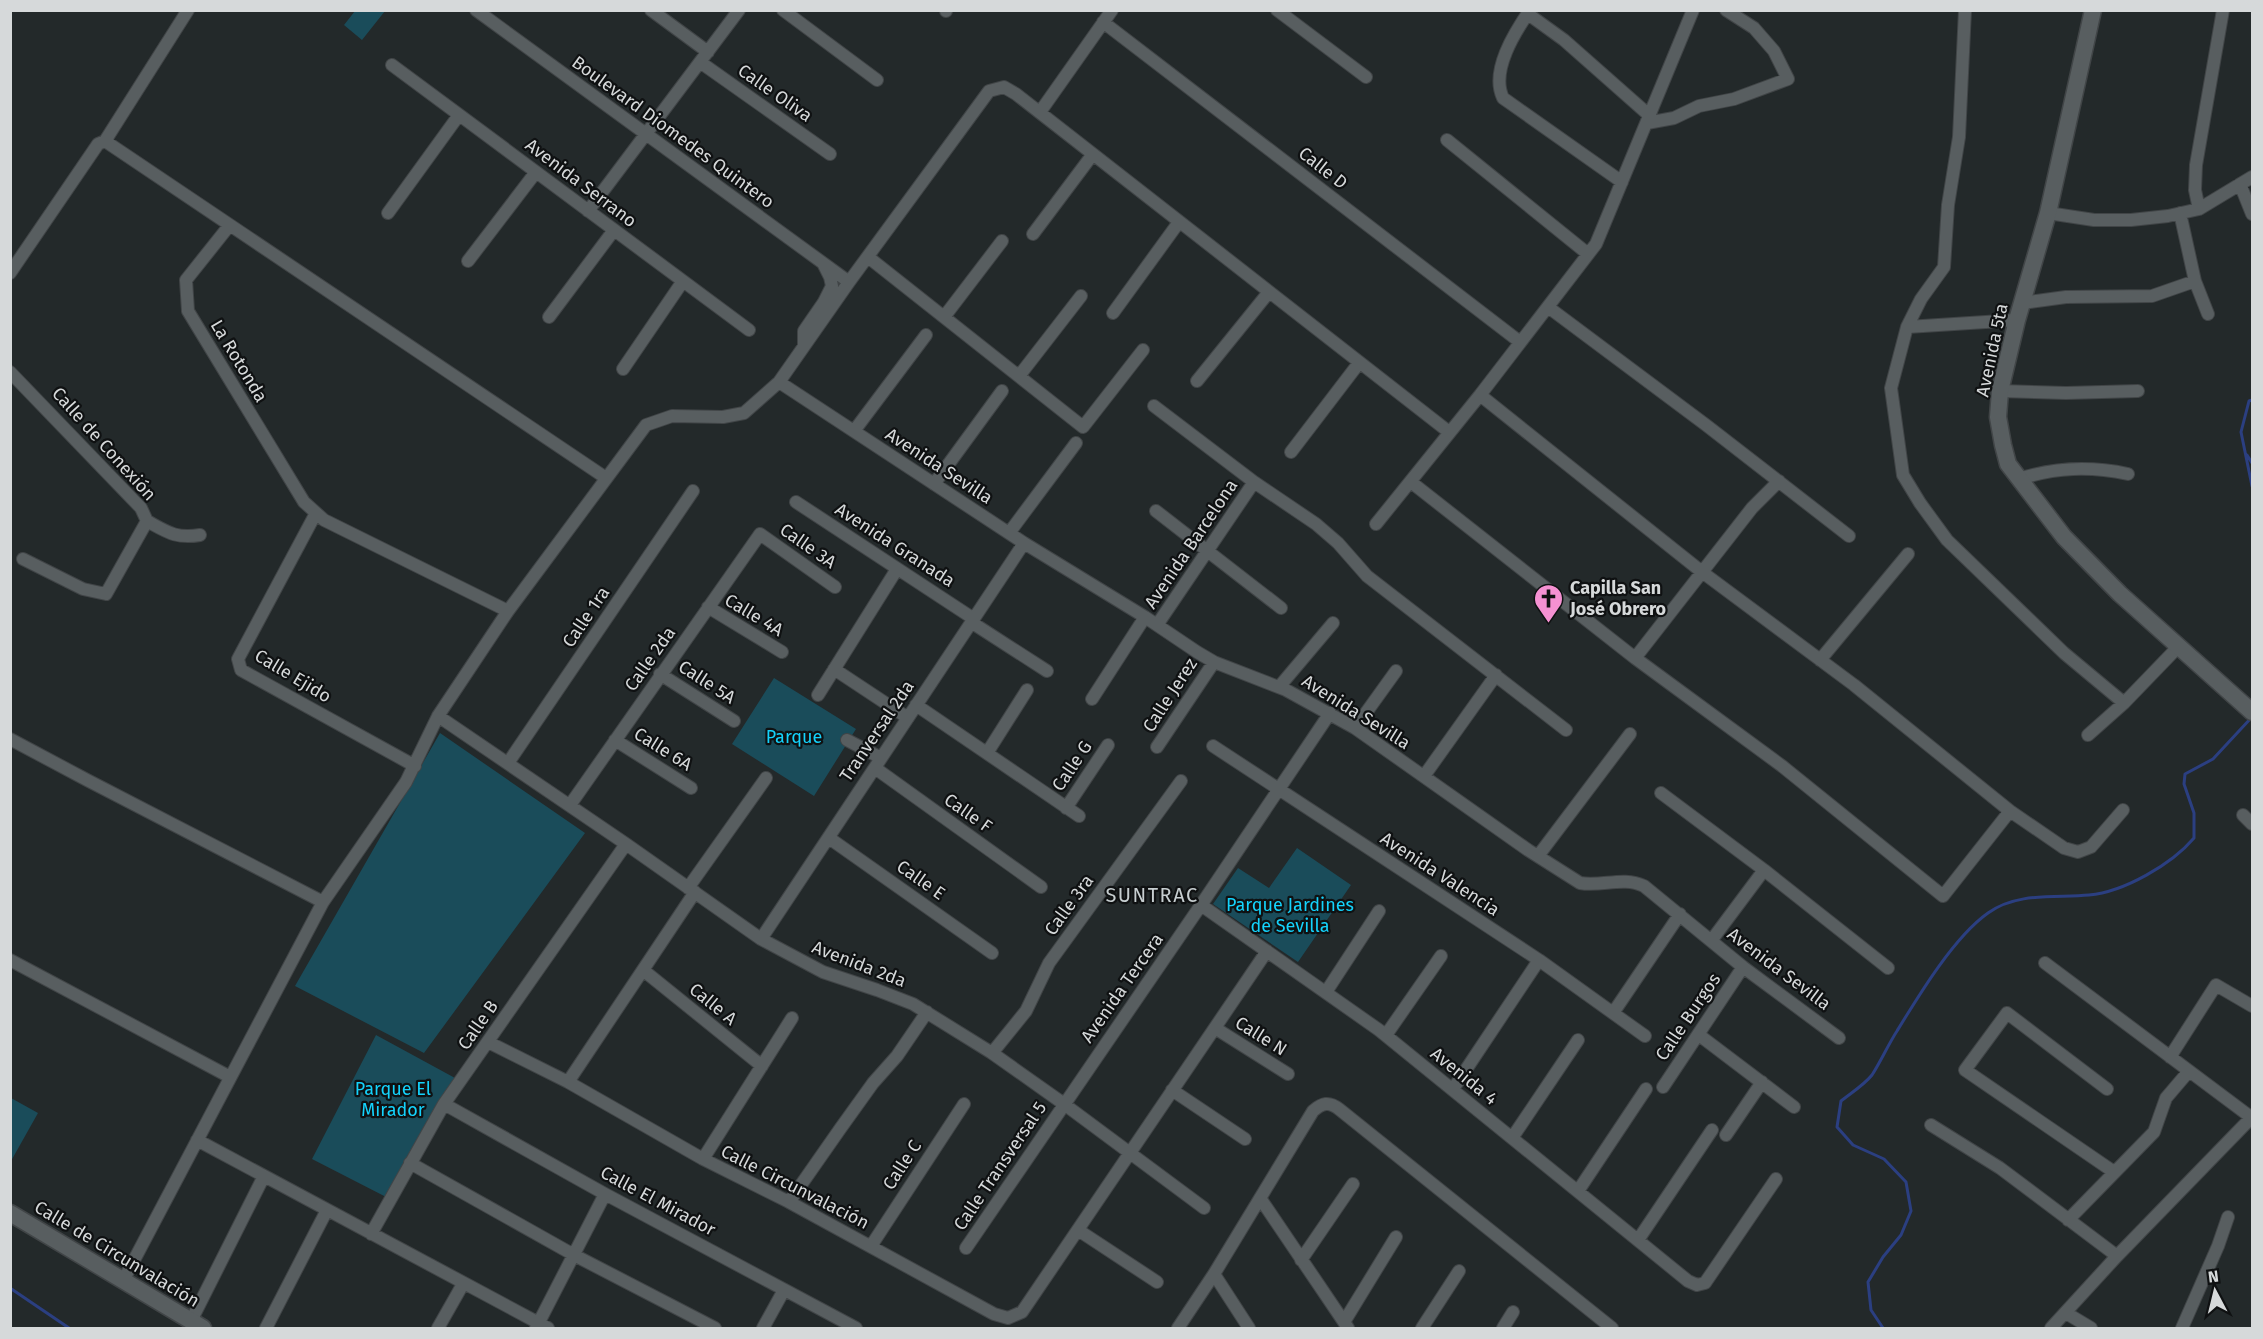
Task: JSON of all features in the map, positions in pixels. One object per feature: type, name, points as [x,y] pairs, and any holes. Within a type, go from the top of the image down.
[{"type":"street","points":[[10,273],[101,143],[188,10]]},
{"type":"street","name":"Boulevard Diomedes Quintero","points":[[477,10],[849,282]]},
{"type":"street","name":"Calle Oliva","points":[[651,10],[704,57],[830,154]]},
{"type":"street","points":[[588,211],[739,10]]},
{"type":"street","points":[[783,10],[877,80]]},
{"type":"street","points":[[1040,112],[1112,10]]},
{"type":"street","points":[[1277,10],[1366,77]]},
{"type":"street","points":[[1376,524],[1480,395],[1596,244],[1693,10]]},
{"type":"street","points":[[1622,182],[1503,98],[1500,90],[1501,71],[1506,53],[1520,25],[1529,12],[1564,40],[1649,120],[1674,118],[1699,106],[1734,99],[1788,79],[1774,51],[1754,28],[1726,10]]},
{"type":"street","points":[[1965,10],[1959,137],[1948,205],[1944,267],[1921,299],[1907,327],[1891,388],[1903,475],[1947,540],[2064,653],[2124,703]]},
{"type":"street","name":"Avenida 5ta","points":[[2093,10],[2048,213],[2017,320],[2000,391],[1998,417],[2002,445],[2008,464],[2064,537],[2120,594],[2253,712]]},
{"type":"street","points":[[2199,209],[2195,190],[2196,165],[2223,10]]},
{"type":"street","name":"Calle D","points":[[1103,22],[1520,342]]},
{"type":"street","name":"Avenida Serrano","points":[[392,65],[749,330]]},
{"type":"street","points":[[123,1281],[324,902],[415,766],[438,716],[508,611],[646,425],[672,416],[723,417],[744,413],[779,382],[989,91],[1004,87],[1016,94],[1449,432]]},
{"type":"street","points":[[388,213],[459,115]]},
{"type":"street","points":[[1447,140],[1588,254]]},
{"type":"street","points":[[101,143],[606,478]]},
{"type":"street","points":[[1033,234],[1093,154]]},
{"type":"street","points":[[468,261],[536,172]]},
{"type":"street","points":[[2048,213],[2094,220],[2131,220],[2180,213],[2199,209],[2253,177]]},
{"type":"street","points":[[2240,184],[2253,214]]},
{"type":"street","points":[[2180,213],[2195,281],[2208,314]]},
{"type":"street","points":[[1113,313],[1179,222]]},
{"type":"street","name":"La Rotonda","points":[[229,226],[186,280],[188,311],[304,502],[324,520],[508,611]]},
{"type":"street","points":[[549,317],[614,230]]},
{"type":"street","points":[[944,317],[1002,242]]},
{"type":"street","points":[[868,257],[1083,427],[1143,350]]},
{"type":"street","points":[[804,346],[804,331],[832,286],[831,277],[824,264]]},
{"type":"street","points":[[623,369],[683,281]]},
{"type":"street","points":[[2022,303],[2066,297],[2152,296],[2195,281]]},
{"type":"street","points":[[1197,381],[1269,292]]},
{"type":"street","points":[[1019,376],[1081,296]]},
{"type":"street","points":[[1548,307],[1849,536]]},
{"type":"street","points":[[1907,327],[2017,320]]},
{"type":"street","points":[[854,431],[926,335]]},
{"type":"street","points":[[1291,452],[1359,363]]},
{"type":"street","name":"Calle de Conexión","points":[[10,372],[141,508],[147,521],[106,594],[83,589],[23,559]]},
{"type":"street","name":"Avenida Sevilla","points":[[779,382],[1024,543],[1214,662],[1279,687],[1355,728],[1580,883],[1590,885],[1634,881],[1644,886],[1743,967],[1839,1038]]},
{"type":"street","points":[[2000,391],[2066,393],[2138,391]]},
{"type":"street","points":[[934,484],[1002,392]]},
{"type":"street","points":[[1480,395],[1702,572],[1854,685],[2010,811],[2064,848],[2078,852],[2091,847],[2122,810]]},
{"type":"street","points":[[1154,406],[1254,482],[1316,525],[1338,543],[1367,576],[1566,730]]},
{"type":"street","points":[[1009,533],[1076,443]]},
{"type":"street","points":[[2019,480],[2041,472],[2070,468],[2102,468],[2128,474]]},
{"type":"street","points":[[1635,658],[1752,508],[1779,481]]},
{"type":"street","name":"Avenida Barcelona","points":[[1157,625],[1254,482]]},
{"type":"street","points":[[1411,482],[1635,658],[1782,766],[1942,896],[2010,811]]},
{"type":"street","name":"Calle 1ra","points":[[508,763],[693,491]]},
{"type":"street","name":"Avenida Granada","points":[[796,502],[1047,671]]},
{"type":"street","points":[[1155,511],[1281,608]]},
{"type":"street","name":"Calle Ejido","points":[[316,513],[238,659],[241,670],[415,766]]},
{"type":"street","points":[[147,521],[184,538],[200,535]]},
{"type":"street","name":"Calle 3A","points":[[760,534],[835,587]]},
{"type":"street","name":"Calle 2da","points":[[570,805],[760,534]]},
{"type":"street","name":"Tranversal 2da","points":[[761,939],[1024,543]]},
{"type":"street","points":[[1820,660],[1908,554]]},
{"type":"street","points":[[818,695],[897,569]]},
{"type":"street","name":"Calle 4A","points":[[708,608],[782,652]]},
{"type":"street","points":[[1092,699],[1145,617]]},
{"type":"street","points":[[1279,687],[1333,623]]},
{"type":"street","points":[[2088,735],[2124,703],[2179,646]]},
{"type":"street","name":"Calle Jerez","points":[[1157,747],[1214,662]]},
{"type":"street","points":[[834,669],[908,718]]},
{"type":"street","points":[[1355,728],[1396,671]]},
{"type":"street","name":"Calle 5A","points":[[660,674],[734,721]]},
{"type":"street","points":[[1424,776],[1496,675]]},
{"type":"street","points":[[987,753],[1027,690]]},
{"type":"street","points":[[916,705],[1079,816]]},
{"type":"street","name":"Avenida Tercera","points":[[1064,1104],[1330,713]]},
{"type":"street","name":"Avenida 2da","points":[[438,716],[761,939],[823,972],[896,997],[927,1012],[992,1053],[1204,1208]]},
{"type":"street","points":[[1538,856],[1630,734]]},
{"type":"street","points":[[10,738],[324,902]]},
{"type":"street","name":"Calle 6A","points":[[615,740],[691,788]]},
{"type":"street","name":"Calle F","points":[[847,740],[1041,887]]},
{"type":"street","name":"Calle G","points":[[1066,807],[1108,745]]},
{"type":"street","name":"Avenida Valencia","points":[[1213,746],[1539,960],[1645,1036]]},
{"type":"street","points":[[568,1082],[766,778]]},
{"type":"street","name":"Calle 3ra","points":[[992,1053],[1026,1011],[1049,963],[1181,781]]},
{"type":"street","points":[[1661,793],[1764,870],[1888,968]]},
{"type":"street","points":[[2243,815],[2253,824]]},
{"type":"street","name":"Calle E","points":[[829,837],[992,952]]},
{"type":"street","name":"Calle B","points":[[372,1234],[444,1104],[626,844]]},
{"type":"street","points":[[1712,941],[1764,870]]},
{"type":"street","name":"Avenida 4","points":[[1201,905],[1386,1035],[1688,1281],[1697,1285],[1705,1283],[1776,1179]]},
{"type":"street","points":[[1326,992],[1379,911]]},
{"type":"street","points":[[1613,1013],[1680,914]]},
{"type":"street","points":[[1157,1282],[1078,1230],[1267,951]]},
{"type":"street","points":[[1386,1035],[1442,956]]},
{"type":"street","points":[[10,960],[230,1077]]},
{"type":"street","points":[[1453,1089],[1539,960]]},
{"type":"street","points":[[2045,963],[2252,1118],[2117,1256],[2052,1329]]},
{"type":"street","name":"Calle Burgos","points":[[1663,1087],[1743,967]]},
{"type":"street","name":"Calle A","points":[[643,970],[762,1066]]},
{"type":"street","points":[[2170,1057],[2216,985],[2253,1006]]},
{"type":"street","points":[[789,1202],[866,1092],[897,1056],[927,1012]]},
{"type":"street","points":[[2107,1089],[2007,1013],[1965,1070],[2114,1172]]},
{"type":"street","points":[[703,1160],[792,1018]]},
{"type":"street","name":"Calle N","points":[[1215,1028],[1288,1074]]},
{"type":"street","points":[[1699,1035],[1794,1107]]},
{"type":"street","points":[[1512,1137],[1578,1040]]},
{"type":"street","name":"Calle Circunvalación","points":[[488,1042],[568,1082],[703,1160],[789,1202],[994,1314],[1008,1318],[1022,1312],[1078,1230]]},
{"type":"street","points":[[2068,1220],[2154,1132],[2166,1098],[2189,1071]]},
{"type":"street","points":[[1726,1135],[1762,1082]]},
{"type":"street","points":[[1578,1191],[1646,1089]]},
{"type":"street","points":[[1172,1090],[1245,1139]]},
{"type":"street","name":"Calle El Mirador","points":[[444,1104],[605,1194],[856,1329]]},
{"type":"street","name":"Calle C","points":[[871,1246],[964,1104]]},
{"type":"street","name":"Calle Transversal 5","points":[[966,1248],[1064,1104]]},
{"type":"street","points":[[1178,1329],[1214,1275],[1313,1111],[1320,1105],[1333,1105],[1612,1329]]},
{"type":"street","points":[[1931,1125],[2000,1168],[2117,1256]]},
{"type":"street","points":[[1638,1240],[1712,1130]]},
{"type":"street","points":[[197,1140],[541,1327],[605,1194]]},
{"type":"street","points":[[410,1163],[574,1256],[715,1329]]},
{"type":"street","points":[[197,1325],[264,1176]]},
{"type":"street","points":[[1300,1260],[1353,1184]]},
{"type":"street","points":[[1260,1198],[1346,1325],[1396,1237]]},
{"type":"street","points":[[266,1329],[327,1210]]},
{"type":"street","name":"Calle de Circunvalación","points":[[10,1213],[197,1325]]},
{"type":"street","points":[[2182,1329],[2228,1217]]},
{"type":"street","points":[[1422,1329],[1459,1271]]},
{"type":"street","points":[[1214,1275],[1249,1329]]},
{"type":"street","points":[[438,1329],[463,1284]]},
{"type":"street","points":[[763,1329],[784,1290]]},
{"type":"street","points":[[1503,1329],[1513,1312]]},
{"type":"street","points":[[2066,1313],[2091,1329]]},
{"type":"green space","points":[[355,11],[385,11],[362,40],[344,25]]},
{"type":"green space","name":"Parque","points":[[774,678],[856,729],[814,796],[732,744]]},
{"type":"green space","points":[[440,733],[585,833],[424,1053],[295,986]]},
{"type":"green space","name":"Parque Jardines de Sevilla","points":[[1297,848],[1351,885],[1298,962],[1213,904],[1238,868],[1269,888]]},
{"type":"green space","name":"Parque El Mirador","points":[[376,1035],[455,1078],[390,1199],[312,1159]]},
{"type":"green space","points":[[11,1098],[38,1113],[11,1161]]},
{"type":"waterway","points":[[2252,400],[2249,401],[2241,432],[2252,486]]},
{"type":"waterway","points":[[2247,455],[2252,463]]},
{"type":"waterway","points":[[1883,1328],[1871,1310],[1868,1282],[1883,1257],[1901,1235],[1911,1211],[1906,1182],[1884,1159],[1853,1145],[1837,1127],[1841,1101],[1872,1075],[1926,984],[1963,936],[1988,913],[1999,906],[2024,899],[2103,893],[2132,883],[2160,867],[2185,848],[2194,838],[2194,813],[2184,784],[2185,774],[2213,759],[2252,717]]},
{"type":"waterway","points":[[10,1288],[69,1328]]},
{"type":"place","name":"Capilla San José Obrero","points":[[1549,624]]},
{"type":"district","name":"SUNTRAC","points":[[1152,895]]}]
